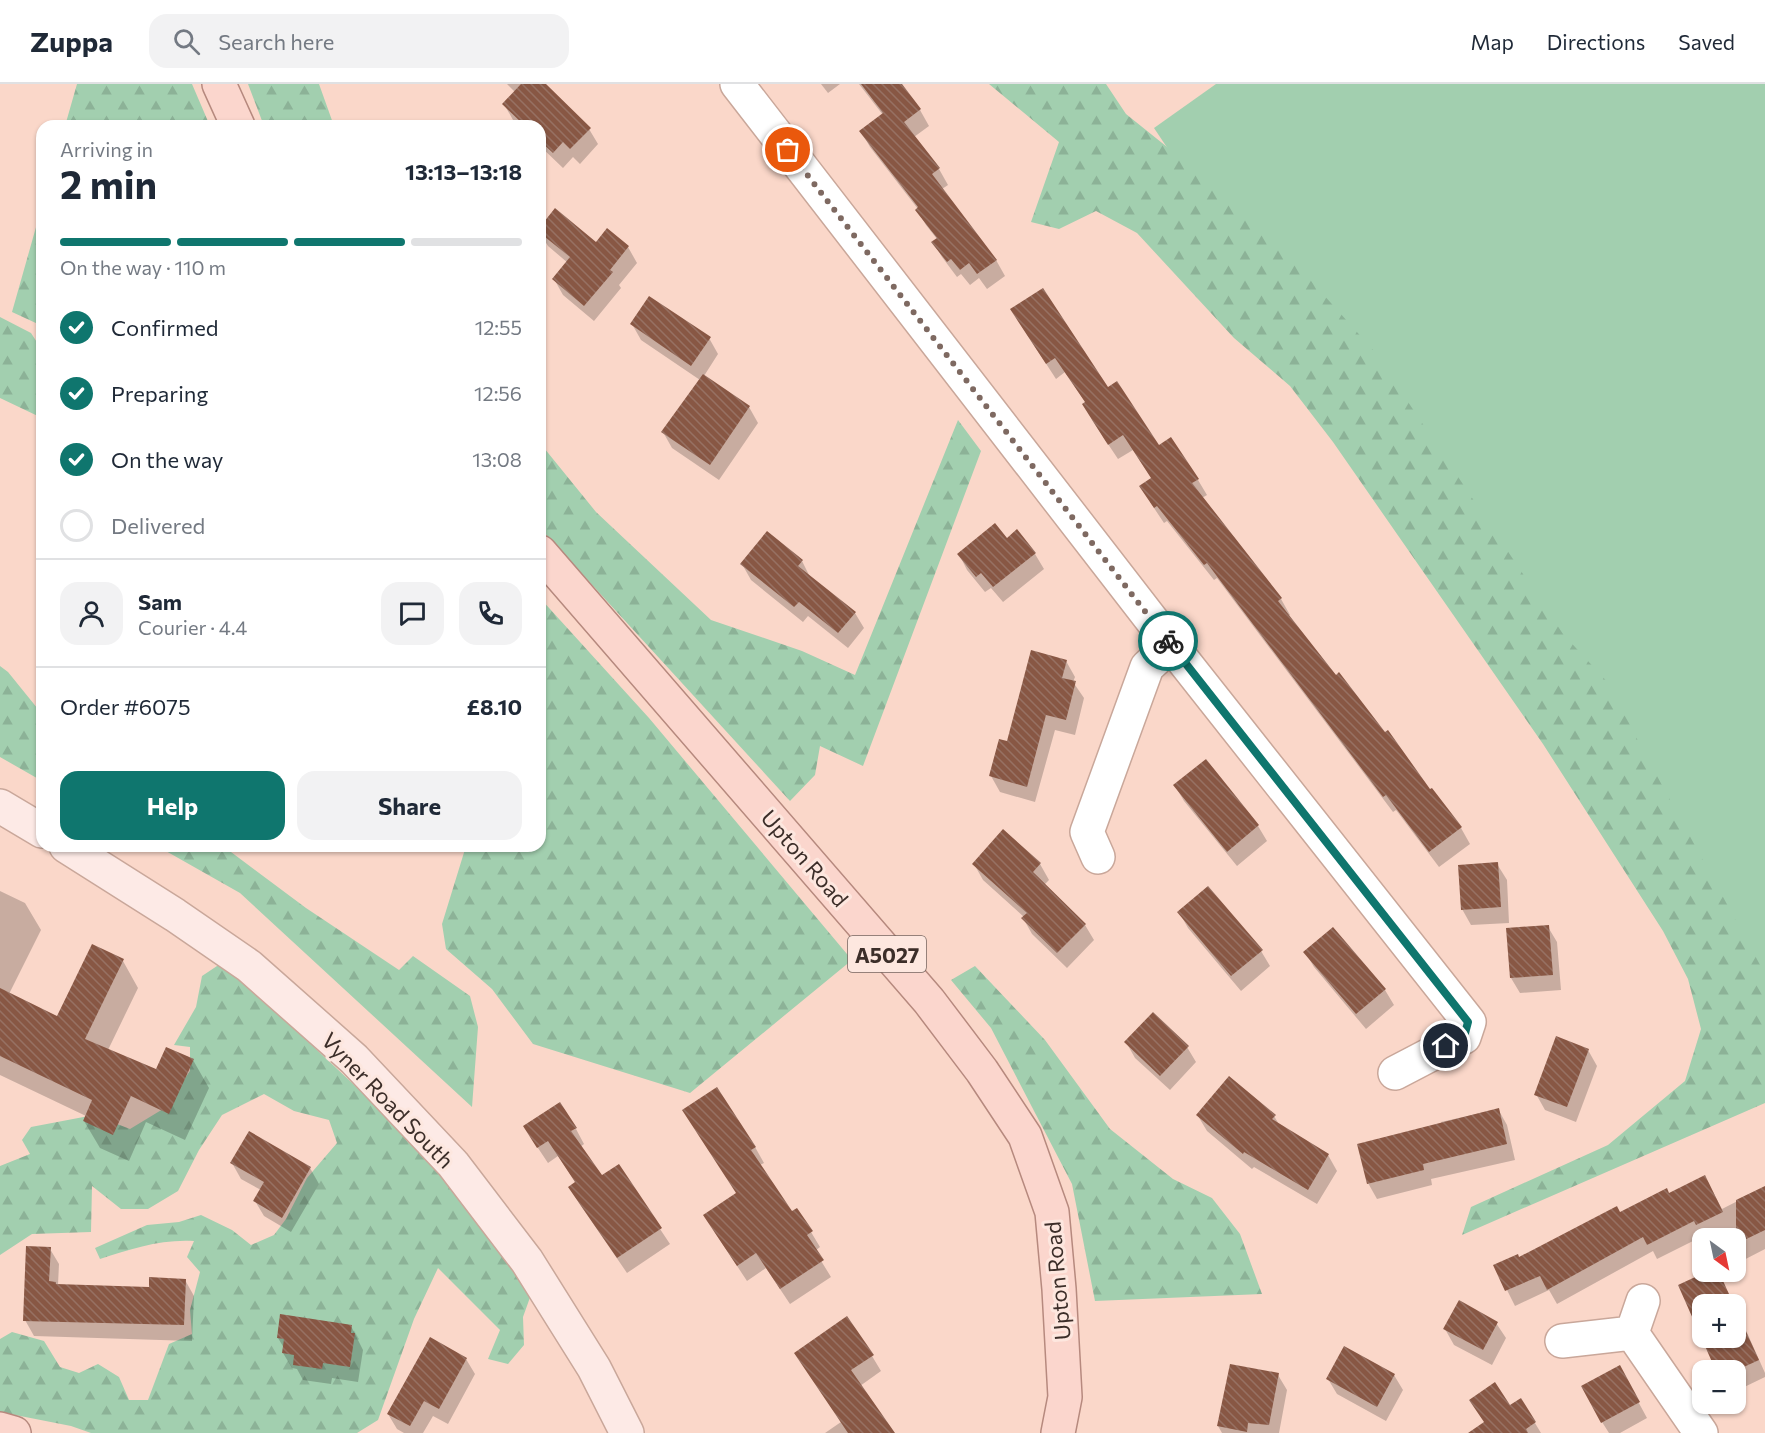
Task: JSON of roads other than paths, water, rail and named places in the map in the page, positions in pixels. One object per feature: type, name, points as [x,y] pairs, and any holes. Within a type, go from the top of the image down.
[{"type":"main road","points":[[219,84],[235,120]]},
{"type":"main road","name":"Upton Road","points":[[546,559],[929,1001],[982,1071],[1025,1136],[1052,1212],[1065,1397],[1058,1433]]},
{"type":"main road","points":[[0,1429],[14,1433]]},
{"type":"street","points":[[736,84],[1171,645],[1468,1022],[1464,1037],[1395,1073]]},
{"type":"street","points":[[1098,857],[1087,832],[1147,667],[1171,645]]},
{"type":"street","points":[[0,806],[36,827]]},
{"type":"street","name":"Vyner Road South","points":[[75,852],[175,915],[249,966],[354,1059],[453,1164],[527,1261],[594,1368],[627,1433]]},
{"type":"street","points":[[1632,1333],[1643,1301]]},
{"type":"street","points":[[1562,1341],[1632,1333]]},
{"type":"street","points":[[1632,1333],[1701,1433]]}]
